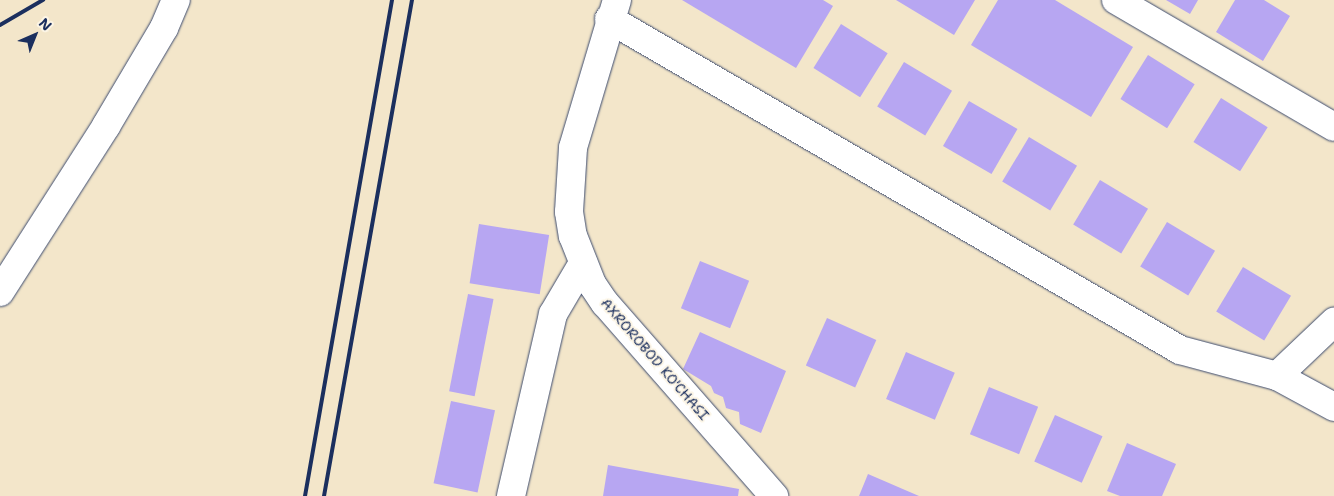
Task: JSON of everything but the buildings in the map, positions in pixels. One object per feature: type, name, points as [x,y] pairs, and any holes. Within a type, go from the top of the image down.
[{"type":"street","points":[[0,292],[106,126],[164,28],[176,0]]},
{"type":"street","points":[[1116,0],[1334,127]]},
{"type":"street","points":[[613,9],[1180,350],[1277,376],[1334,407]]},
{"type":"street","name":"AXROROBOD KO'CHASI","points":[[613,9],[573,148],[569,212],[583,264],[605,303],[774,496]]},
{"type":"street","points":[[512,496],[553,314],[583,264]]},
{"type":"street","points":[[1277,376],[1334,322]]},
{"type":"railway","points":[[0,25],[43,0]]},
{"type":"railway","points":[[305,496],[392,0]]},
{"type":"railway","points":[[324,496],[412,0]]}]
